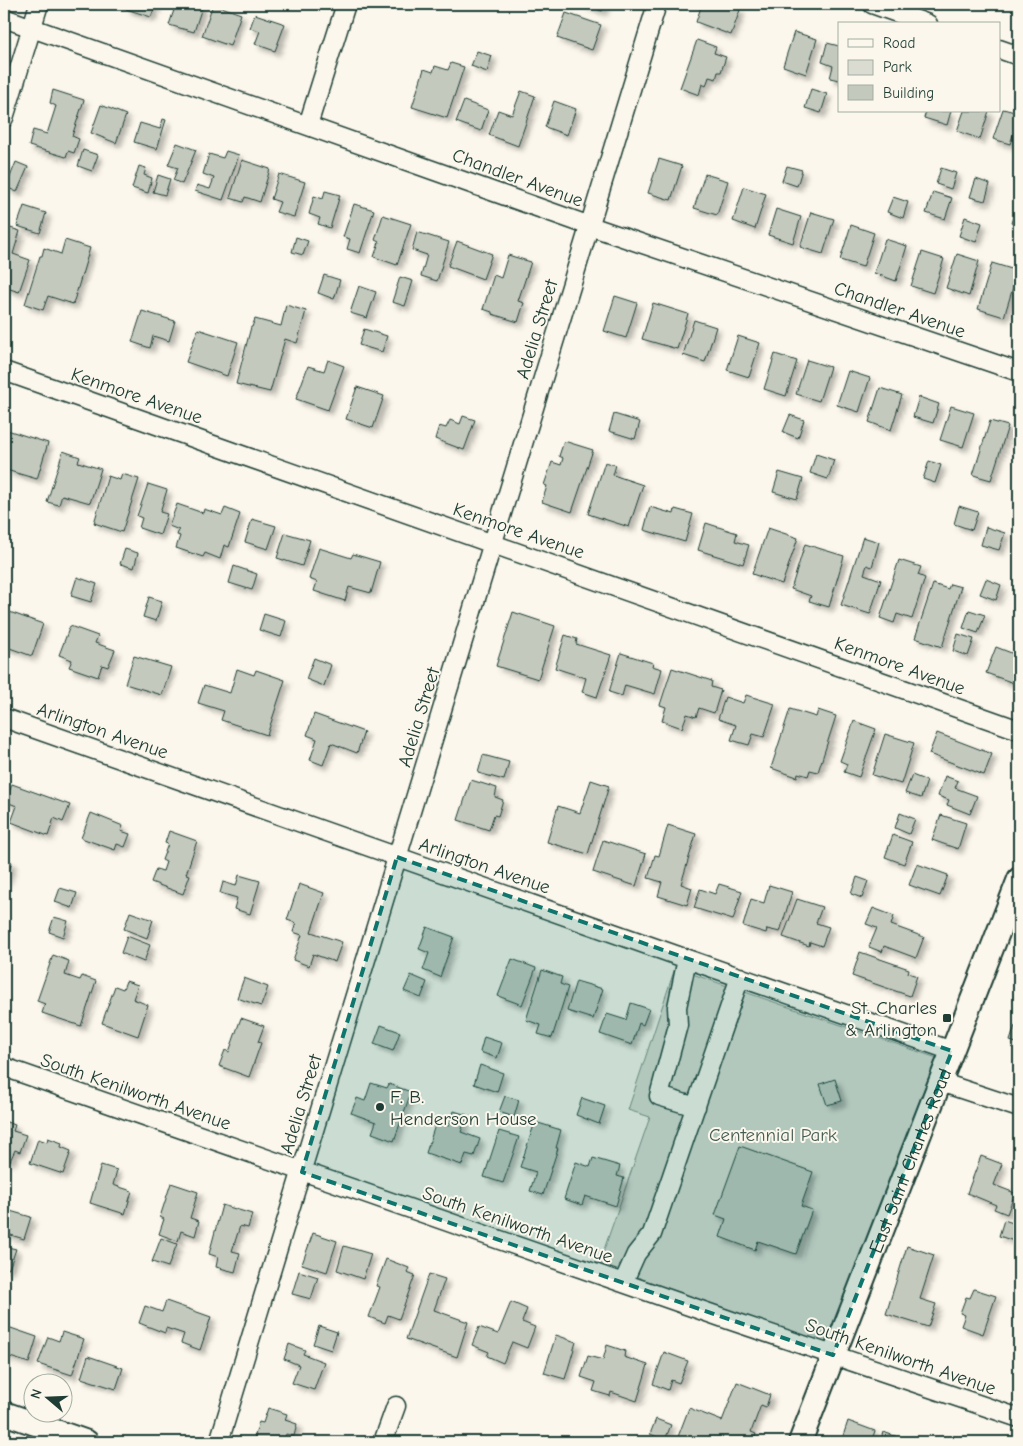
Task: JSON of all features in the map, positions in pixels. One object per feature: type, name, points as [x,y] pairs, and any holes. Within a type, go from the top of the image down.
[{"type":"main road","name":"East Saint Charles Road","points":[[800,1442],[1019,879]]},
{"type":"main road","points":[[4,1413],[54,1437],[87,1442]]},
{"type":"street","points":[[4,118],[39,4]]},
{"type":"street","points":[[308,125],[346,4]]},
{"type":"street","name":"Adelia Street","points":[[219,1442],[657,4]]},
{"type":"street","points":[[872,4],[922,22]]},
{"type":"street","name":"Chandler Avenue","points":[[4,18],[590,226],[1019,372]]},
{"type":"street","points":[[1000,49],[1019,56]]},
{"type":"street","name":"Kenmore Avenue","points":[[4,371],[1019,730]]},
{"type":"street","name":"Arlington Avenue","points":[[4,718],[952,1051]]},
{"type":"street","points":[[686,959],[677,1007],[678,1025],[659,1096],[696,1108]]},
{"type":"street","points":[[623,1283],[636,1254],[652,1234],[740,977]]},
{"type":"street","name":"South Kenilworth Avenue","points":[[4,1067],[833,1356],[1019,1418]]},
{"type":"street","points":[[940,1082],[1019,1108]]},
{"type":"street","points":[[383,1442],[396,1406]]},
{"type":"highlighted area","points":[[397,857],[952,1051],[833,1355],[302,1172]]},
{"type":"green space","name":"Centennial Park","points":[[675,968],[937,1058],[827,1344],[599,1264],[650,1117],[628,1110]]},
{"type":"building","points":[[128,4],[156,4],[151,17],[126,9]]},
{"type":"building","points":[[176,4],[203,4],[194,32],[169,25]]},
{"type":"building","points":[[213,4],[241,14],[230,46],[202,36]]},
{"type":"building","points":[[581,4],[605,4],[602,11]]},
{"type":"building","points":[[702,4],[724,4],[740,10],[731,35],[696,22]]},
{"type":"building","points":[[566,13],[601,25],[592,50],[557,38]]},
{"type":"building","points":[[255,14],[285,24],[275,51],[255,44],[260,31],[250,28]]},
{"type":"building","points":[[794,32],[817,39],[806,74],[783,66]]},
{"type":"building","points":[[697,40],[716,47],[714,53],[726,57],[721,72],[718,72],[716,79],[709,77],[706,86],[702,84],[699,95],[680,88]]},
{"type":"building","points":[[827,43],[838,46],[838,80],[830,78],[833,66],[822,62]]},
{"type":"building","points":[[477,51],[492,56],[487,72],[471,66]]},
{"type":"building","points":[[451,63],[464,67],[447,118],[412,107],[424,69],[433,72],[435,66],[448,70]]},
{"type":"building","points":[[811,89],[827,94],[821,113],[805,108]]},
{"type":"building","points":[[53,90],[84,100],[72,136],[79,139],[74,153],[68,151],[66,157],[29,146],[33,130],[47,134],[56,106],[50,103]]},
{"type":"building","points":[[521,91],[535,96],[518,146],[489,135],[498,110],[512,115]]},
{"type":"building","points":[[464,101],[488,110],[481,131],[456,122]]},
{"type":"building","points":[[554,101],[576,109],[567,135],[545,127]]},
{"type":"building","points":[[101,105],[126,115],[116,143],[91,133]]},
{"type":"building","points":[[1003,109],[1019,113],[1019,137],[1013,135],[1010,144],[993,139]]},
{"type":"building","points":[[926,112],[951,112],[947,125],[924,118]]},
{"type":"building","points":[[964,112],[989,112],[980,139],[957,131]]},
{"type":"building","points":[[163,119],[166,120],[157,149],[134,142],[140,123],[160,129]]},
{"type":"building","points":[[177,143],[196,150],[182,184],[173,180],[178,168],[168,165]]},
{"type":"building","points":[[83,150],[98,155],[92,171],[78,166]]},
{"type":"building","points":[[226,151],[239,155],[223,200],[195,191],[197,185],[210,189],[214,178],[203,174],[209,154],[223,158]]},
{"type":"building","points":[[659,159],[682,166],[671,200],[648,193]]},
{"type":"building","points":[[242,160],[270,169],[260,202],[245,197],[243,202],[230,198]]},
{"type":"building","points":[[16,162],[28,167],[17,192],[6,187]]},
{"type":"building","points":[[139,166],[146,168],[144,175],[152,178],[148,193],[132,188]]},
{"type":"building","points":[[787,166],[802,170],[797,186],[782,181]]},
{"type":"building","points":[[941,168],[956,173],[951,189],[936,184]]},
{"type":"building","points":[[279,174],[305,182],[294,217],[276,212],[280,202],[271,199]]},
{"type":"building","points":[[705,174],[728,181],[717,215],[694,208]]},
{"type":"building","points":[[158,175],[170,179],[165,195],[153,192]]},
{"type":"building","points":[[976,179],[990,184],[985,201],[970,197]]},
{"type":"building","points":[[744,187],[766,194],[755,229],[733,221]]},
{"type":"building","points":[[325,191],[340,195],[330,228],[318,224],[320,218],[309,214],[314,196],[323,199]]},
{"type":"building","points":[[933,192],[952,198],[945,219],[926,213]]},
{"type":"building","points":[[893,197],[908,202],[903,218],[887,212]]},
{"type":"building","points":[[354,204],[374,210],[360,253],[347,249],[350,239],[343,237]]},
{"type":"building","points":[[1017,205],[1019,206],[1019,226],[1011,223]]},
{"type":"building","points":[[24,206],[46,213],[40,233],[17,226]]},
{"type":"building","points":[[776,209],[801,217],[793,243],[768,235]]},
{"type":"building","points":[[811,212],[834,219],[823,254],[800,247]]},
{"type":"building","points":[[383,215],[411,224],[397,265],[374,257],[379,242],[375,240]]},
{"type":"building","points":[[965,217],[982,223],[976,242],[959,236]]},
{"type":"building","points":[[851,225],[874,233],[863,267],[840,260]]},
{"type":"building","points":[[4,226],[20,231],[13,254],[30,260],[19,292],[4,287]]},
{"type":"building","points":[[417,232],[449,242],[437,281],[421,276],[427,255],[412,250]]},
{"type":"building","points":[[296,237],[308,241],[303,255],[292,252]]},
{"type":"building","points":[[885,239],[907,246],[896,281],[874,273]]},
{"type":"building","points":[[65,240],[90,248],[73,304],[48,296],[43,310],[25,304],[44,248],[61,254]]},
{"type":"building","points":[[457,241],[492,254],[483,279],[448,266]]},
{"type":"building","points":[[922,252],[944,259],[933,293],[911,286]]},
{"type":"building","points":[[957,254],[979,261],[969,296],[946,288]]},
{"type":"building","points":[[508,255],[531,262],[518,301],[524,303],[518,322],[492,314],[492,312],[483,309],[494,275],[501,278]]},
{"type":"building","points":[[992,263],[1018,271],[1004,317],[978,309]]},
{"type":"building","points":[[324,275],[340,280],[334,299],[318,293]]},
{"type":"building","points":[[400,277],[413,281],[405,306],[392,302]]},
{"type":"building","points":[[359,286],[376,292],[367,318],[350,313]]},
{"type":"building","points":[[615,296],[637,303],[626,338],[604,331]]},
{"type":"building","points":[[653,303],[688,314],[677,349],[642,339]]},
{"type":"building","points":[[286,305],[306,311],[297,343],[285,339],[270,392],[236,384],[251,327],[255,319],[281,326]]},
{"type":"building","points":[[142,311],[175,321],[169,341],[153,336],[150,348],[132,342]]},
{"type":"building","points":[[694,320],[716,327],[705,362],[683,355]]},
{"type":"building","points":[[198,329],[238,342],[227,376],[186,362]]},
{"type":"building","points":[[364,329],[387,336],[382,352],[359,345]]},
{"type":"building","points":[[738,336],[760,343],[749,377],[727,370]]},
{"type":"building","points":[[775,354],[797,361],[786,396],[764,389]]},
{"type":"building","points":[[328,360],[344,366],[328,410],[296,399],[308,366],[324,371]]},
{"type":"building","points":[[807,360],[830,367],[819,401],[796,394]]},
{"type":"building","points":[[848,371],[870,378],[859,412],[837,405]]},
{"type":"building","points":[[357,387],[384,396],[373,428],[346,419]]},
{"type":"building","points":[[880,388],[902,395],[891,430],[869,422]]},
{"type":"building","points":[[919,397],[939,404],[933,423],[913,417]]},
{"type":"building","points":[[951,406],[974,413],[963,447],[940,440]]},
{"type":"building","points":[[614,414],[640,422],[635,439],[609,431]]},
{"type":"building","points":[[790,415],[804,420],[798,438],[783,432]]},
{"type":"building","points":[[463,416],[475,420],[464,450],[435,439],[439,426],[446,428],[450,420],[460,424]]},
{"type":"building","points":[[990,421],[1008,426],[991,480],[973,475]]},
{"type":"building","points":[[1017,427],[1019,427],[1019,446],[1012,444]]},
{"type":"building","points":[[4,429],[48,443],[37,479],[6,470],[8,466],[4,465]]},
{"type":"building","points":[[564,441],[593,450],[572,512],[542,502],[547,486],[544,485],[552,462],[561,465],[563,458],[559,456]]},
{"type":"building","points":[[63,451],[80,457],[78,462],[101,469],[90,503],[62,495],[59,505],[47,502]]},
{"type":"building","points":[[816,454],[834,460],[828,479],[810,473]]},
{"type":"building","points":[[929,461],[941,465],[935,483],[923,479]]},
{"type":"building","points":[[605,462],[616,465],[613,475],[643,485],[629,527],[588,514]]},
{"type":"building","points":[[779,472],[803,479],[797,499],[773,492]]},
{"type":"building","points":[[122,474],[139,479],[122,532],[94,523],[108,476],[120,480]]},
{"type":"building","points":[[148,484],[167,490],[160,512],[167,514],[160,535],[139,528],[142,518],[137,516]]},
{"type":"building","points":[[177,504],[203,513],[204,509],[222,515],[225,508],[240,514],[229,547],[224,545],[220,559],[205,553],[203,557],[176,548],[180,536],[177,535],[179,530],[169,526]]},
{"type":"building","points":[[959,506],[978,512],[972,530],[954,524]]},
{"type":"building","points":[[650,507],[674,514],[675,509],[693,514],[685,542],[644,530]]},
{"type":"building","points":[[252,519],[276,526],[268,549],[245,542]]},
{"type":"building","points":[[706,523],[737,533],[735,541],[749,545],[743,564],[698,550]]},
{"type":"building","points":[[986,527],[1005,533],[999,550],[981,545]]},
{"type":"building","points":[[768,528],[798,538],[782,584],[752,574]]},
{"type":"building","points":[[285,533],[310,540],[302,566],[277,558]]},
{"type":"building","points":[[863,537],[879,542],[872,567],[867,565],[864,574],[881,580],[870,614],[841,605]]},
{"type":"building","points":[[805,544],[844,556],[829,607],[809,601],[811,596],[791,589]]},
{"type":"building","points":[[319,548],[351,558],[353,554],[380,562],[371,593],[349,587],[345,601],[314,591],[317,582],[309,579]]},
{"type":"building","points":[[125,549],[138,553],[134,568],[120,564]]},
{"type":"building","points":[[899,560],[921,567],[918,575],[925,578],[912,619],[897,614],[894,623],[880,618]]},
{"type":"building","points":[[234,566],[257,574],[252,590],[229,583]]},
{"type":"building","points":[[77,577],[97,584],[91,602],[71,596]]},
{"type":"building","points":[[986,579],[1001,585],[996,600],[980,594]]},
{"type":"building","points":[[933,584],[948,589],[950,584],[961,587],[942,647],[915,638]]},
{"type":"building","points":[[149,597],[162,601],[156,621],[143,617]]},
{"type":"building","points":[[4,610],[43,624],[32,656],[4,646]]},
{"type":"building","points":[[969,610],[985,615],[978,633],[963,628]]},
{"type":"building","points":[[513,612],[555,626],[538,679],[496,666]]},
{"type":"building","points":[[264,614],[286,621],[281,637],[259,630]]},
{"type":"building","points":[[1019,625],[1019,646],[1013,643]]},
{"type":"building","points":[[70,626],[98,636],[95,643],[115,650],[108,667],[102,665],[98,677],[69,667],[72,660],[59,655]]},
{"type":"building","points":[[958,634],[974,639],[968,656],[953,651]]},
{"type":"building","points":[[565,635],[577,639],[576,644],[611,655],[597,697],[582,692],[586,678],[555,668]]},
{"type":"building","points":[[996,647],[1019,656],[1019,685],[986,673]]},
{"type":"building","points":[[621,653],[653,663],[652,666],[662,669],[655,694],[625,685],[622,696],[609,692]]},
{"type":"building","points":[[134,656],[171,667],[162,695],[125,684]]},
{"type":"building","points":[[314,658],[331,665],[324,686],[306,679]]},
{"type":"building","points":[[672,668],[712,681],[711,687],[721,690],[714,713],[699,708],[696,717],[687,714],[682,728],[662,721],[666,707],[660,705]]},
{"type":"building","points":[[237,669],[254,675],[256,670],[285,680],[267,735],[221,720],[224,711],[198,703],[204,685],[230,693]]},
{"type":"building","points":[[746,695],[775,704],[764,737],[753,734],[749,745],[731,740],[736,725],[718,719],[725,697],[743,703]]},
{"type":"building","points":[[790,709],[816,717],[818,710],[836,716],[818,772],[810,770],[808,776],[798,773],[797,777],[771,768]]},
{"type":"building","points":[[314,714],[364,732],[357,753],[331,743],[323,765],[310,760],[317,739],[307,735]]},
{"type":"building","points":[[854,721],[876,729],[859,777],[844,772],[847,764],[840,761]]},
{"type":"building","points":[[937,733],[992,754],[984,775],[929,754]]},
{"type":"building","points":[[885,734],[914,743],[901,784],[872,775]]},
{"type":"building","points":[[483,755],[509,762],[504,780],[478,773]]},
{"type":"building","points":[[912,775],[927,781],[921,798],[905,793]]},
{"type":"building","points":[[945,776],[958,781],[955,788],[977,796],[970,814],[947,805],[949,800],[938,796]]},
{"type":"building","points":[[471,780],[497,788],[495,797],[503,800],[498,816],[494,815],[489,830],[458,820]]},
{"type":"building","points":[[591,780],[609,786],[588,854],[547,842],[558,806],[580,813]]},
{"type":"building","points":[[12,784],[70,805],[63,822],[54,818],[48,836],[11,822],[17,806],[6,802]]},
{"type":"building","points":[[91,813],[123,826],[121,831],[130,834],[125,847],[117,844],[115,850],[81,838]]},
{"type":"building","points":[[900,813],[915,819],[909,834],[895,828]]},
{"type":"building","points":[[941,815],[966,823],[958,849],[932,840]]},
{"type":"building","points":[[668,825],[696,834],[681,884],[692,888],[687,905],[658,896],[662,882],[648,878],[655,855],[659,856]]},
{"type":"building","points":[[169,831],[197,841],[186,874],[190,875],[183,894],[151,882],[156,869],[163,871],[166,862],[162,860],[168,844],[165,843]]},
{"type":"building","points":[[893,835],[912,842],[904,864],[885,857]]},
{"type":"building","points":[[603,840],[646,854],[636,886],[593,872]]},
{"type":"building","points":[[4,860],[12,862],[6,880],[4,879]]},
{"type":"building","points":[[917,864],[948,875],[940,896],[909,885]]},
{"type":"building","points":[[239,875],[260,881],[250,914],[234,909],[237,898],[220,893],[223,882],[236,886]]},
{"type":"building","points":[[857,877],[868,881],[862,898],[851,894]]},
{"type":"building","points":[[299,884],[324,893],[311,932],[342,942],[335,962],[313,954],[309,966],[293,960],[302,935],[293,932],[296,923],[287,920]]},
{"type":"building","points":[[719,884],[742,891],[733,920],[694,908],[700,889],[715,894]]},
{"type":"building","points":[[769,885],[792,892],[780,932],[767,929],[766,933],[743,926],[751,899],[764,903]]},
{"type":"building","points":[[60,888],[77,893],[72,908],[55,902]]},
{"type":"building","points":[[797,899],[822,907],[816,923],[829,927],[822,946],[810,942],[809,946],[783,937]]},
{"type":"building","points":[[873,908],[894,916],[891,925],[924,937],[916,958],[884,946],[882,952],[869,947],[877,928],[866,924]]},
{"type":"building","points":[[130,912],[153,920],[147,938],[124,929]]},
{"type":"building","points":[[54,917],[68,921],[63,937],[49,932]]},
{"type":"building","points":[[427,927],[454,937],[440,977],[423,970],[429,953],[419,949]]},
{"type":"building","points":[[127,936],[150,945],[144,962],[121,953]]},
{"type":"building","points":[[860,952],[909,969],[908,973],[917,976],[910,996],[852,976]]},
{"type":"building","points":[[53,955],[69,961],[65,975],[80,980],[82,976],[96,981],[81,1026],[42,1013],[45,1004],[37,1001]]},
{"type":"building","points":[[512,959],[536,968],[522,1005],[498,996]]},
{"type":"building","points":[[542,970],[562,977],[560,984],[568,987],[552,1038],[538,1034],[541,1025],[526,1020]]},
{"type":"building","points":[[411,975],[427,982],[421,998],[404,991]]},
{"type":"building","points":[[244,978],[268,987],[261,1006],[237,998]]},
{"type":"building","points":[[126,981],[138,985],[133,999],[148,1005],[138,1036],[102,1023],[115,986],[123,989]]},
{"type":"building","points":[[576,981],[603,989],[593,1019],[567,1011]]},
{"type":"building","points":[[631,1003],[649,1009],[643,1025],[639,1023],[632,1045],[600,1034],[607,1014],[626,1020]]},
{"type":"building","points":[[241,1018],[264,1026],[258,1042],[261,1043],[249,1077],[219,1066],[225,1050],[229,1052]]},
{"type":"building","points":[[381,1025],[400,1032],[393,1051],[374,1044]]},
{"type":"building","points":[[1015,1026],[1019,1028],[1019,1044],[1010,1041]]},
{"type":"building","points":[[484,1037],[502,1043],[497,1058],[480,1052]]},
{"type":"building","points":[[480,1065],[503,1073],[497,1092],[474,1084]]},
{"type":"building","points":[[835,1079],[842,1101],[827,1105],[820,1084]]},
{"type":"building","name":"F. B. Henderson House","points":[[371,1083],[387,1088],[389,1084],[411,1092],[394,1141],[372,1133],[376,1122],[351,1113],[357,1098],[365,1101]]},
{"type":"building","points":[[505,1096],[519,1100],[514,1117],[499,1112]]},
{"type":"building","points":[[582,1098],[605,1106],[599,1124],[576,1115]]},
{"type":"building","points":[[454,1111],[467,1115],[461,1132],[480,1139],[474,1156],[466,1154],[462,1165],[426,1153],[436,1122],[449,1126]]},
{"type":"building","points":[[4,1121],[15,1125],[13,1131],[26,1135],[20,1152],[15,1150],[10,1161],[4,1159]]},
{"type":"building","points":[[535,1122],[561,1130],[556,1148],[558,1148],[543,1195],[530,1191],[536,1172],[520,1167]]},
{"type":"building","points":[[499,1131],[519,1137],[503,1183],[484,1177]]},
{"type":"building","points":[[48,1138],[62,1143],[61,1147],[71,1151],[63,1174],[30,1163],[38,1139],[47,1142]]},
{"type":"building","points":[[740,1146],[813,1172],[801,1206],[812,1210],[796,1254],[758,1241],[755,1250],[720,1237],[726,1219],[715,1215]]},
{"type":"building","points":[[981,1156],[1002,1164],[994,1185],[1015,1193],[1007,1214],[994,1209],[996,1205],[967,1193]]},
{"type":"building","points":[[593,1158],[620,1166],[617,1176],[624,1178],[616,1206],[585,1196],[582,1205],[564,1199],[576,1162],[590,1167]]},
{"type":"building","points":[[101,1165],[117,1170],[113,1185],[132,1191],[125,1214],[90,1203]]},
{"type":"building","points":[[171,1183],[198,1192],[190,1218],[199,1221],[195,1236],[181,1231],[178,1241],[159,1234],[164,1219],[160,1217]]},
{"type":"building","points":[[222,1205],[252,1214],[248,1228],[240,1226],[232,1251],[240,1253],[235,1272],[216,1267],[218,1257],[209,1254]]},
{"type":"building","points":[[10,1211],[31,1217],[24,1239],[4,1233]]},
{"type":"building","points":[[1004,1220],[1019,1225],[1017,1242],[999,1236]]},
{"type":"building","points":[[313,1233],[337,1241],[327,1272],[302,1264]]},
{"type":"building","points":[[161,1238],[177,1244],[168,1267],[152,1262]]},
{"type":"building","points":[[4,1246],[16,1249],[9,1269],[4,1267]]},
{"type":"building","points":[[344,1246],[371,1254],[363,1279],[337,1270]]},
{"type":"building","points":[[907,1246],[934,1255],[920,1299],[936,1304],[928,1327],[886,1314]]},
{"type":"building","points":[[386,1259],[409,1268],[407,1272],[415,1275],[399,1319],[388,1315],[385,1323],[369,1317],[380,1287],[376,1286]]},
{"type":"building","points":[[299,1271],[318,1277],[311,1299],[292,1294]]},
{"type":"building","points":[[429,1274],[445,1279],[434,1310],[468,1322],[457,1357],[406,1339]]},
{"type":"building","points":[[974,1289],[996,1296],[983,1334],[961,1326],[965,1315],[960,1313],[966,1297],[970,1298]]},
{"type":"building","points":[[166,1301],[211,1317],[200,1350],[181,1343],[184,1334],[166,1328],[165,1333],[139,1323],[145,1306],[162,1312]]},
{"type":"building","points":[[511,1302],[527,1309],[522,1322],[535,1327],[527,1348],[512,1342],[503,1363],[487,1356],[489,1352],[472,1345],[479,1327],[498,1334]]},
{"type":"building","points":[[5,1326],[37,1337],[29,1363],[4,1355]]},
{"type":"building","points":[[319,1326],[337,1332],[331,1350],[313,1344]]},
{"type":"building","points":[[1019,1326],[1019,1346],[1013,1344]]},
{"type":"building","points":[[62,1332],[84,1339],[72,1375],[38,1364],[48,1337],[59,1341]]},
{"type":"building","points":[[556,1335],[576,1342],[565,1379],[544,1373]]},
{"type":"building","points":[[289,1344],[305,1350],[303,1354],[324,1362],[314,1390],[292,1383],[299,1365],[284,1359]]},
{"type":"building","points":[[607,1345],[625,1351],[624,1357],[648,1365],[637,1401],[611,1392],[610,1396],[593,1391],[596,1382],[581,1377],[588,1356],[603,1360]]},
{"type":"building","points":[[664,1352],[688,1361],[679,1383],[671,1380],[668,1390],[653,1384]]},
{"type":"building","points":[[88,1356],[123,1368],[116,1389],[81,1378]]},
{"type":"building","points":[[737,1382],[770,1395],[766,1407],[761,1405],[751,1432],[756,1434],[753,1442],[676,1442],[689,1408],[722,1421]]},
{"type":"building","points":[[268,1408],[287,1414],[285,1420],[297,1424],[294,1436],[286,1434],[283,1442],[253,1442],[259,1422],[263,1423]]},
{"type":"building","points":[[656,1419],[671,1425],[665,1440],[650,1434]]},
{"type":"building","points":[[848,1421],[875,1431],[871,1442],[841,1442]]},
{"type":"building","points":[[883,1432],[901,1438],[900,1442],[880,1442]]},
{"type":"place","name":"St. Charles & Arlington","points":[[947,1018]]},
{"type":"place","name":"F. B. Henderson House","points":[[380,1107]]}]
